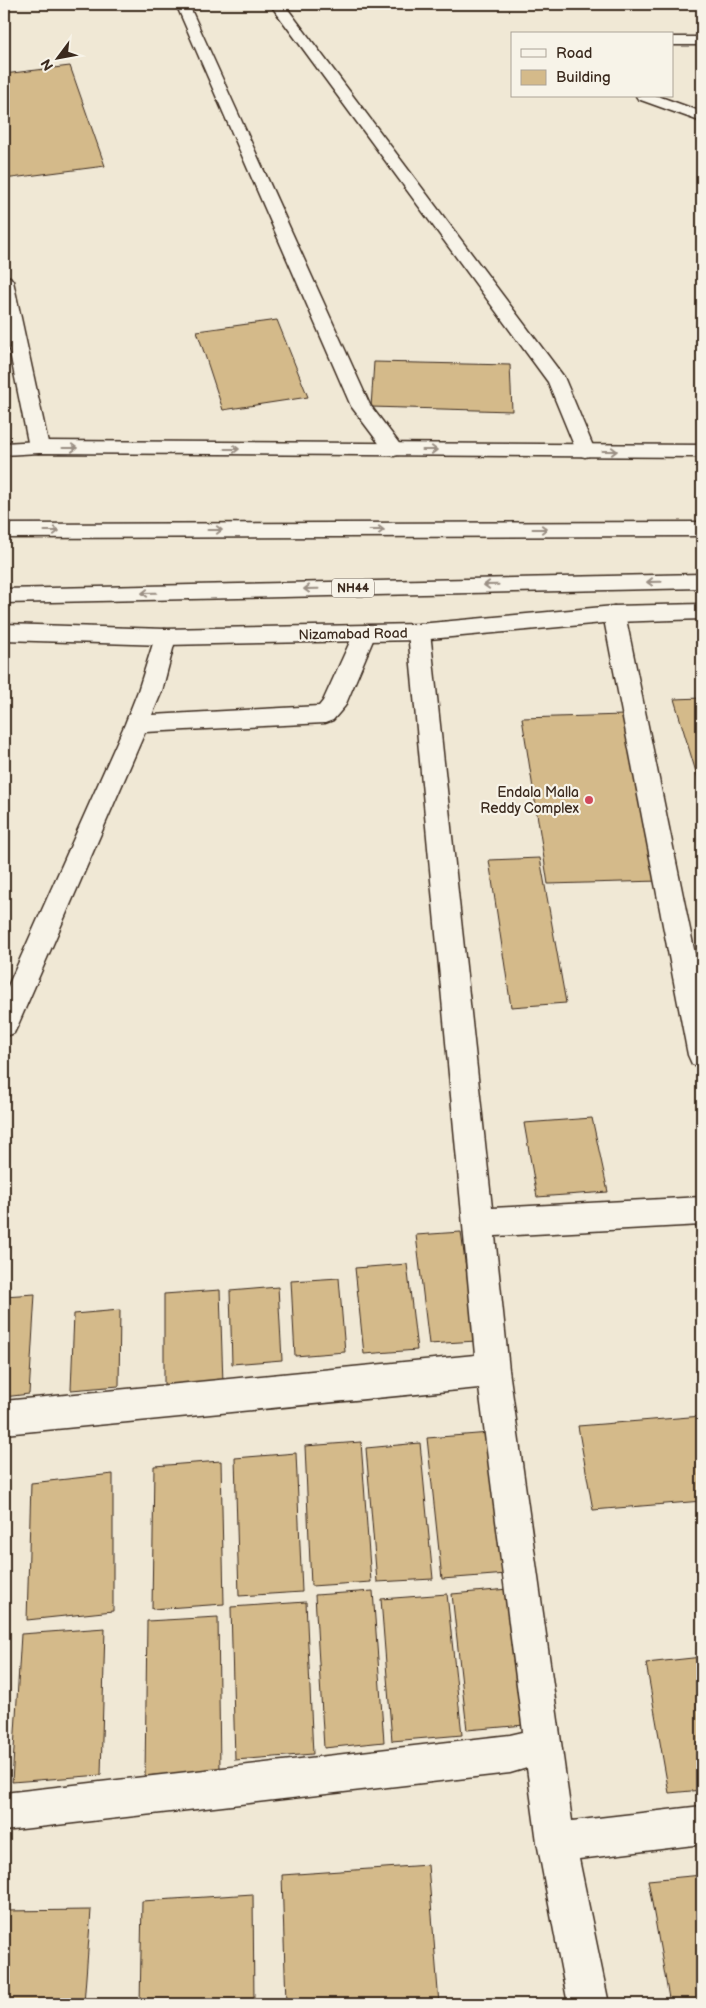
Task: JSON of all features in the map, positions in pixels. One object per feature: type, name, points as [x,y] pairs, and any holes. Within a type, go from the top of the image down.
[{"type":"main road","points":[[277,4],[557,381],[585,451]]},
{"type":"main road","points":[[182,5],[361,406],[394,450]]},
{"type":"main road","points":[[674,41],[702,41]]},
{"type":"main road","points":[[648,98],[702,118]]},
{"type":"main road","points":[[4,281],[10,344],[39,448]]},
{"type":"main road","points":[[4,450],[39,448],[702,451]]},
{"type":"main road","points":[[4,531],[702,528]]},
{"type":"main road","name":"NH44","points":[[4,596],[702,581]]},
{"type":"main road","name":"Nizamabad Road","points":[[4,632],[165,637],[419,632],[614,614],[702,611]]},
{"type":"main road","points":[[614,614],[702,1055]]},
{"type":"main road","points":[[419,632],[493,1370],[556,1842],[590,2004]]},
{"type":"main road","points":[[137,724],[324,714],[333,706],[365,633]]},
{"type":"main road","points":[[4,1025],[137,724],[150,691],[165,637]]},
{"type":"main road","points":[[479,1223],[702,1211]]},
{"type":"main road","points":[[4,1418],[493,1370]]},
{"type":"main road","points":[[4,1812],[510,1754],[544,1745]]},
{"type":"main road","points":[[556,1842],[702,1825]]},
{"type":"building","points":[[70,66],[105,166],[4,179],[4,74]]},
{"type":"building","points":[[277,320],[308,397],[223,410],[197,331]]},
{"type":"building","points":[[374,362],[510,365],[512,411],[371,407]]},
{"type":"building","points":[[702,698],[702,792],[674,699]]},
{"type":"building","name":"Endala Malla Reddy Complex","points":[[624,715],[660,881],[548,884],[522,718]]},
{"type":"building","points":[[540,858],[566,1003],[511,1007],[489,860]]},
{"type":"building","points":[[592,1118],[608,1192],[537,1197],[524,1123]]},
{"type":"building","points":[[461,1232],[476,1341],[429,1344],[416,1235]]},
{"type":"building","points":[[407,1264],[417,1350],[364,1354],[355,1268]]},
{"type":"building","points":[[339,1278],[345,1352],[295,1356],[291,1281]]},
{"type":"building","points":[[278,1287],[282,1360],[232,1364],[230,1291]]},
{"type":"building","points":[[220,1290],[223,1384],[164,1388],[164,1294]]},
{"type":"building","points":[[35,1294],[29,1394],[4,1397],[4,1296]]},
{"type":"building","points":[[120,1310],[119,1386],[71,1390],[74,1314]]},
{"type":"building","points":[[702,1416],[702,1501],[593,1510],[578,1426]]},
{"type":"building","points":[[490,1433],[507,1574],[442,1579],[427,1438]]},
{"type":"building","points":[[361,1442],[371,1582],[311,1586],[305,1446]]},
{"type":"building","points":[[420,1443],[433,1579],[377,1582],[366,1448]]},
{"type":"building","points":[[296,1453],[302,1592],[239,1596],[235,1458]]},
{"type":"building","points":[[221,1461],[224,1604],[152,1609],[154,1466]]},
{"type":"building","points":[[113,1474],[113,1611],[27,1620],[31,1483]]},
{"type":"building","points":[[508,1589],[525,1725],[467,1730],[452,1594]]},
{"type":"building","points":[[373,1591],[384,1742],[324,1748],[315,1595]]},
{"type":"building","points":[[447,1594],[462,1735],[392,1741],[381,1599]]},
{"type":"building","points":[[306,1602],[313,1754],[235,1760],[231,1607]]},
{"type":"building","points":[[218,1617],[220,1770],[145,1776],[147,1621]]},
{"type":"building","points":[[105,1628],[101,1775],[12,1782],[21,1634]]},
{"type":"building","points":[[702,1657],[702,1790],[669,1793],[646,1663]]},
{"type":"building","points":[[428,1865],[439,2004],[286,2004],[282,1875]]},
{"type":"building","points":[[702,1875],[702,2004],[670,2004],[648,1880]]},
{"type":"building","points":[[253,1894],[254,2004],[140,2004],[142,1901]]},
{"type":"building","points":[[91,1910],[84,2004],[4,2004],[4,1911]]},
{"type":"place","name":"Endala Malla Reddy Complex","points":[[589,800]]}]
